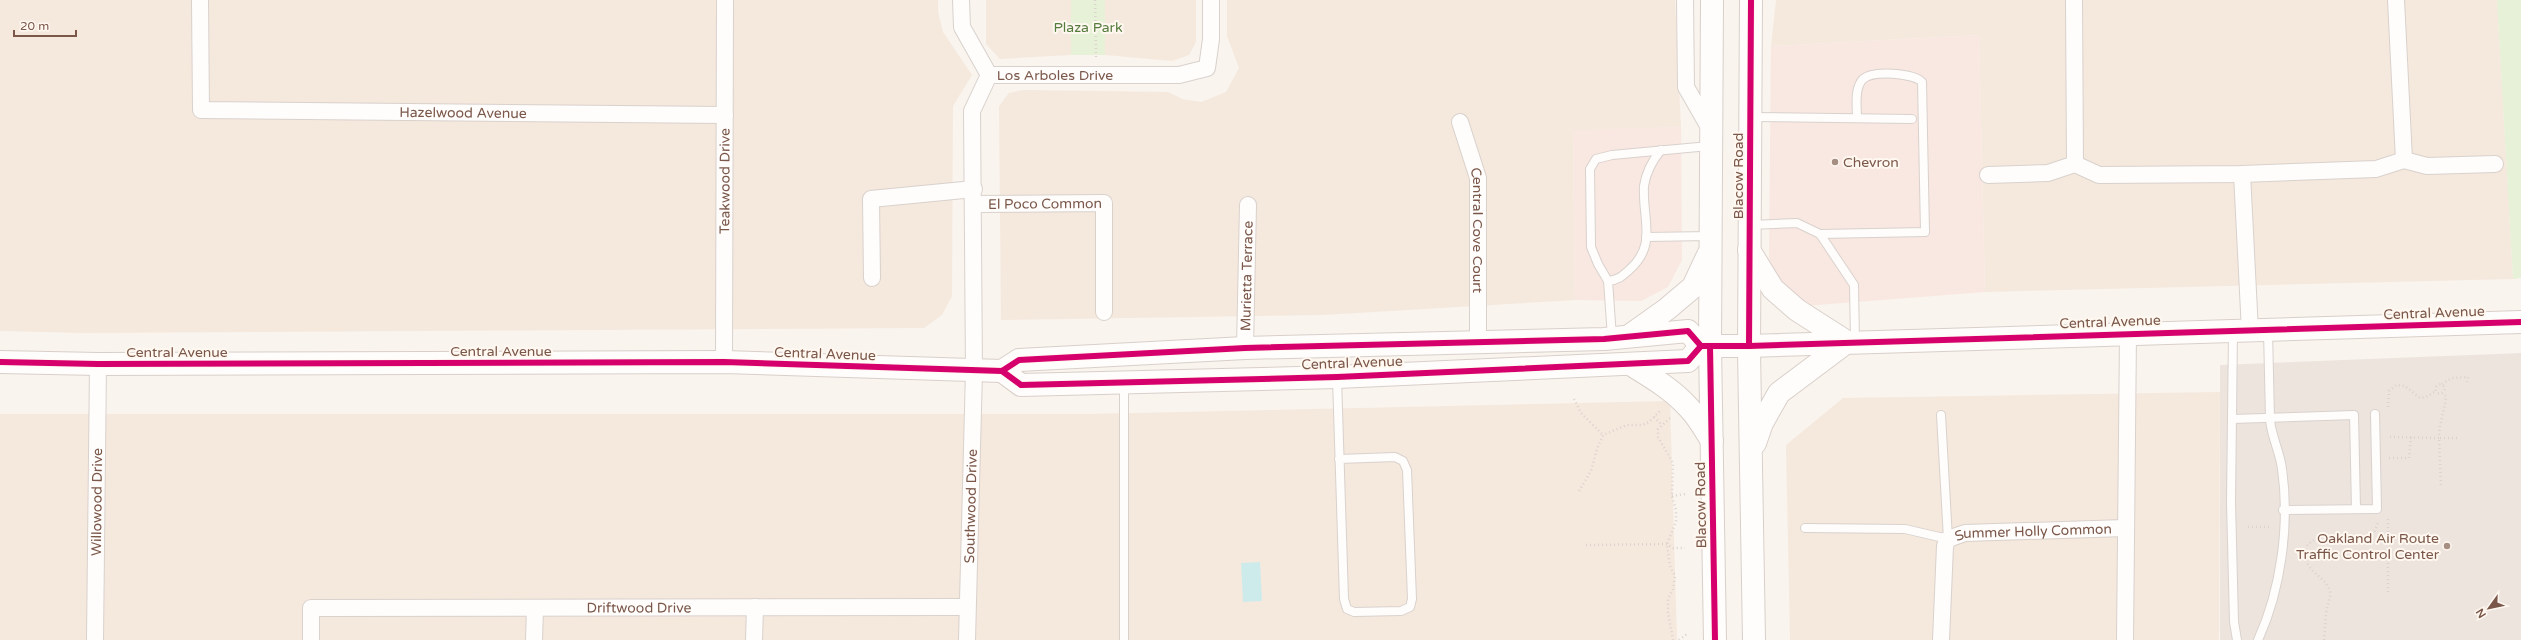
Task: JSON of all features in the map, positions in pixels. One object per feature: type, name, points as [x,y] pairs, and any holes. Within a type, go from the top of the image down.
[{"type":"main road","name":"Blacow Road","points":[[1712,0],[1710,243],[1706,346],[1712,441],[1715,640]]},
{"type":"main road","name":"Blacow Road","points":[[1750,0],[1749,346],[1754,640]]},
{"type":"main road","points":[[1620,337],[1667,309],[1693,287],[1710,243]]},
{"type":"main road","points":[[1749,250],[1773,289],[1797,310],[1851,342],[1780,393],[1762,423],[1751,455]]},
{"type":"main road","name":"Central Avenue","points":[[0,362],[98,364],[724,362],[1002,371],[1019,360],[1245,348],[1620,337],[1688,331],[1706,346],[1749,346],[2521,322]]},
{"type":"main road","name":"Central Avenue","points":[[1002,371],[1021,385],[1124,381],[1337,377],[1688,361],[1706,346]]},
{"type":"main road","points":[[1630,364],[1668,388],[1691,409],[1712,441]]},
{"type":"street","name":"Hazelwood Avenue","points":[[200,0],[201,110],[725,115]]},
{"type":"street","name":"Teakwood Drive","points":[[724,362],[725,0]]},
{"type":"street","points":[[961,0],[962,27],[989,75]]},
{"type":"street","name":"Los Arboles Drive","points":[[974,371],[974,196],[972,111],[989,75],[1180,75],[1207,68],[1211,38],[1211,0]]},
{"type":"street","name":"Blacow Road","points":[[1685,0],[1686,88],[1710,138]]},
{"type":"street","points":[[2074,0],[2075,164]]},
{"type":"street","points":[[2396,0],[2404,160]]},
{"type":"street","name":"Central Cove Court","points":[[1460,122],[1478,178],[1478,342]]},
{"type":"street","points":[[1988,175],[2048,173],[2075,164],[2099,175],[2242,174],[2376,169],[2404,160],[2427,166],[2495,164]]},
{"type":"street","points":[[2242,174],[2250,331]]},
{"type":"street","points":[[872,278],[871,199],[974,196]]},
{"type":"street","name":"El Poco Common","points":[[974,196],[1104,203],[1104,312]]},
{"type":"street","name":"Murietta Terrace","points":[[1245,348],[1248,205]]},
{"type":"street","name":"Summer Holly Common","points":[[2125,640],[2128,334]]},
{"type":"street","name":"Willowood Drive","points":[[95,640],[98,364]]},
{"type":"street","name":"Southwood Drive","points":[[967,640],[974,371]]},
{"type":"street","name":"Summer Holly Common","points":[[1941,640],[1944,567],[1948,539],[1965,532],[2125,528]]},
{"type":"street","points":[[754,607],[754,640]]},
{"type":"street","name":"Driftwood Drive","points":[[311,640],[311,608],[967,607]]},
{"type":"street","points":[[534,640],[535,608]]},
{"type":"lane","points":[[1820,234],[1925,232],[1922,82],[1917,77],[1904,74],[1869,76],[1863,79],[1857,94],[1858,118]]},
{"type":"lane","points":[[1750,117],[1912,119]]},
{"type":"lane","points":[[1620,337],[1608,281],[1598,264],[1592,247],[1590,169],[1596,159],[1612,155],[1661,150],[1710,138]]},
{"type":"lane","points":[[1608,281],[1618,280],[1638,262],[1646,246],[1644,186],[1650,164],[1661,150]]},
{"type":"lane","points":[[1750,225],[1797,222],[1820,234],[1854,284],[1851,342]]},
{"type":"lane","points":[[1646,237],[1710,243]]},
{"type":"lane","points":[[2250,331],[2270,419],[2271,433],[2282,468],[2284,553],[2266,623],[2258,640]]},
{"type":"lane","points":[[2237,640],[2233,606],[2232,419],[2250,331]]},
{"type":"lane","points":[[1337,377],[1344,599],[1347,609],[1354,612],[1401,611],[1410,607],[1412,598],[1407,470],[1403,461],[1395,457],[1340,460]]},
{"type":"lane","points":[[1124,381],[1124,640]]},
{"type":"lane","points":[[2283,510],[2377,509],[2375,414]]},
{"type":"lane","points":[[1804,528],[1905,529],[1948,539],[1941,415]]},
{"type":"lane","points":[[2232,419],[2270,419],[2354,415],[2356,509]]},
{"type":"path","points":[[1095,0],[1097,76]]},
{"type":"path","points":[[2436,391],[2437,385],[2442,384],[2452,378],[2468,378],[2467,382]]},
{"type":"path","points":[[2442,384],[2445,388],[2443,393]]},
{"type":"path","points":[[2388,414],[2387,400],[2389,391],[2396,385],[2405,386],[2420,398],[2426,397],[2436,391],[2443,393],[2446,396],[2439,422],[2441,485]]},
{"type":"path","points":[[1574,399],[1581,413],[1603,435]]},
{"type":"path","points":[[1579,491],[1591,471],[1603,435],[1627,425],[1642,425],[1664,406]]},
{"type":"path","points":[[1673,415],[1658,429],[1658,437],[1673,463],[1672,496],[1676,510],[1676,522],[1668,544],[1670,566],[1675,576],[1673,589],[1668,599],[1668,613],[1673,640]]},
{"type":"path","points":[[1654,416],[1662,425]]},
{"type":"path","points":[[2388,429],[2388,437],[2458,438]]},
{"type":"path","points":[[2388,458],[2409,458],[2411,437]]},
{"type":"path","points":[[1672,496],[1685,494]]},
{"type":"path","points":[[2324,640],[2330,592],[2322,578],[2309,567],[2306,551],[2310,543],[2321,536],[2354,535],[2365,537],[2370,535],[2377,529],[2379,520]]},
{"type":"path","points":[[2371,521],[2388,520]]},
{"type":"path","points":[[1586,545],[1668,544],[1673,548],[1685,548]]},
{"type":"path","points":[[1678,640],[1687,634]]},
{"type":"shaded area","points":[[0,0],[938,0],[938,12],[943,32],[972,75],[953,106],[952,296],[942,315],[924,328],[83,333],[0,331]]},
{"type":"shaded area","points":[[986,0],[1071,0],[1071,55],[1000,59],[986,44]]},
{"type":"shaded area","points":[[1105,0],[1196,0],[1196,42],[1189,55],[1172,61],[1105,55]]},
{"type":"shaded area","points":[[1227,0],[1675,0],[1681,127],[1573,131],[1575,300],[1323,315],[1001,320],[999,106],[1009,93],[1024,90],[1168,92],[1182,99],[1201,102],[1226,92],[1239,68],[1227,36]]},
{"type":"shaded area","points":[[1776,0],[2497,0],[2513,279],[1985,292],[1979,35],[1771,46]]},
{"type":"shaded area","points":[[1979,35],[1985,292],[1804,306],[1780,287],[1769,258],[1771,46]]},
{"type":"shaded area","points":[[1681,127],[1682,260],[1668,287],[1641,301],[1575,300],[1573,130]]},
{"type":"shaded area","points":[[2521,353],[2521,640],[2220,640],[2220,365]]},
{"type":"shaded area","points":[[2220,392],[2219,640],[1790,640],[1786,445],[1843,398]]},
{"type":"shaded area","points":[[1670,401],[1677,640],[0,640],[0,414],[1088,414]]},
{"type":"green space","name":"Plaza Park","points":[[1071,0],[1105,0],[1105,55],[1071,55]]},
{"type":"green space","points":[[2497,0],[2521,0],[2521,278],[2513,279]]},
{"type":"water","points":[[1260,562],[1262,601],[1243,602],[1241,563]]},
{"type":"cycle path","points":[[1749,346],[1751,0]]},
{"type":"cycle path","points":[[0,362],[98,364],[724,362],[1002,371],[1019,360],[1245,348],[1604,339],[1688,331],[1701,346],[1749,346],[2521,322]]},
{"type":"cycle path","points":[[1002,371],[1021,385],[1337,377],[1688,361],[1701,346]]},
{"type":"cycle path","points":[[1710,346],[1715,640]]},
{"type":"place","name":"Chevron","points":[[1835,162]]},
{"type":"place","name":"Oakland Air Route Traffic Control Center","points":[[2447,546]]}]
